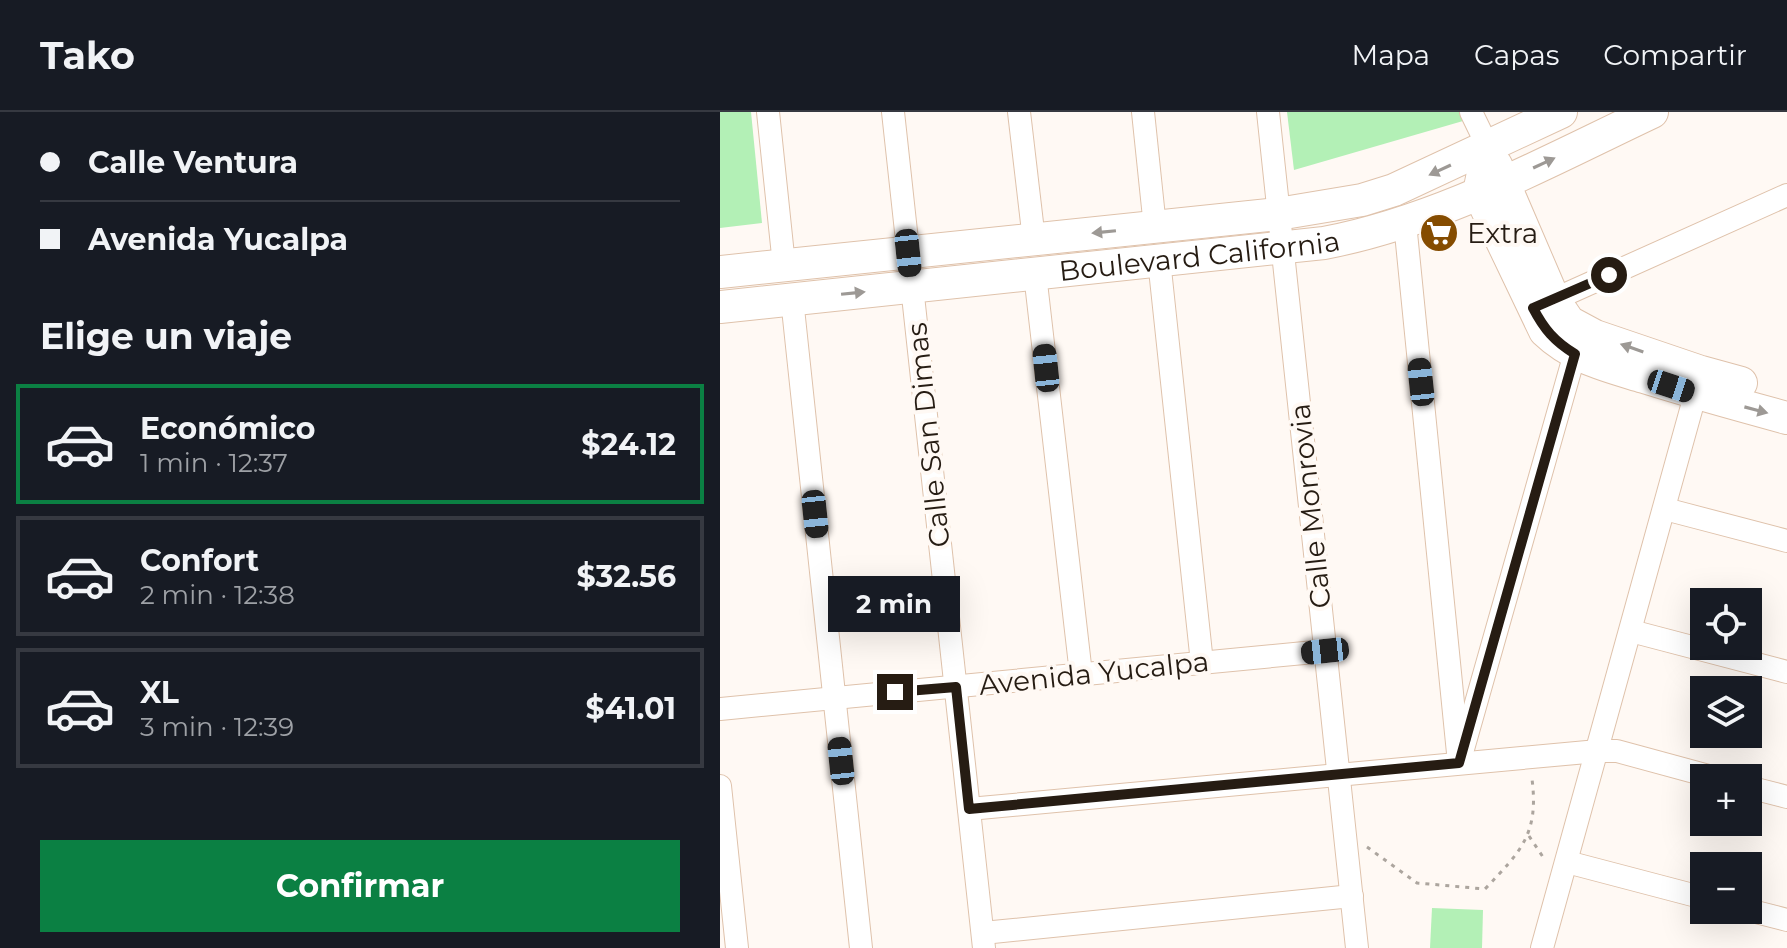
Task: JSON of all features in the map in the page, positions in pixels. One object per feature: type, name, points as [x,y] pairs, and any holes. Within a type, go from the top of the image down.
[{"type":"street","points":[[768,112],[784,265]]},
{"type":"street","name":"Calle San Dimas","points":[[893,112],[984,941]]},
{"type":"street","points":[[1019,112],[1034,240]]},
{"type":"street","points":[[1143,112],[1155,227]]},
{"type":"street","name":"Calle Monrovia","points":[[1268,112],[1357,948]]},
{"type":"street","points":[[1459,763],[1578,342],[1569,322],[1544,304],[1492,188],[1488,147],[1471,112]]},
{"type":"street","name":"Boulevard California","points":[[720,272],[1278,214],[1362,200],[1430,175],[1561,112]]},
{"type":"street","name":"Boulevard California","points":[[720,307],[1282,248],[1360,236],[1405,223],[1492,188],[1652,112]]},
{"type":"street","points":[[1544,304],[1787,195]]},
{"type":"street","points":[[1405,223],[1459,763]]},
{"type":"street","points":[[1159,260],[1202,663]]},
{"type":"street","points":[[1035,274],[1081,674]]},
{"type":"street","points":[[792,299],[861,948]]},
{"type":"street","points":[[1578,342],[1698,383],[1787,418]]},
{"type":"street","points":[[1698,383],[1787,395]]},
{"type":"street","points":[[1542,948],[1698,383]]},
{"type":"street","points":[[1665,509],[1787,541]]},
{"type":"street","points":[[1631,631],[1787,672]]},
{"type":"street","name":"Avenida Yucalpa","points":[[720,709],[1325,651]]},
{"type":"street","points":[[969,809],[1598,751],[1617,751],[1690,771]]},
{"type":"street","points":[[720,786],[737,948]]},
{"type":"street","points":[[1762,791],[1787,797]]},
{"type":"street","points":[[1567,862],[1690,894]]},
{"type":"street","points":[[984,941],[1352,896]]},
{"type":"street","points":[[1762,914],[1787,920]]},
{"type":"path","points":[[1345,831],[1417,883],[1485,889],[1516,856],[1528,835],[1536,808],[1530,756]]},
{"type":"green space","points":[[720,112],[751,112],[762,223],[720,228]]},
{"type":"green space","points":[[1287,112],[1460,112],[1463,121],[1294,170]]},
{"type":"green space","points":[[1432,908],[1483,910],[1482,948],[1430,948]]},
{"type":"place","name":"Extra","points":[[1439,233]]},
{"type":"route","points":[[895,692],[956,687],[969,809],[1459,763],[1575,354],[1545,331],[1533,308],[1609,275]]}]
